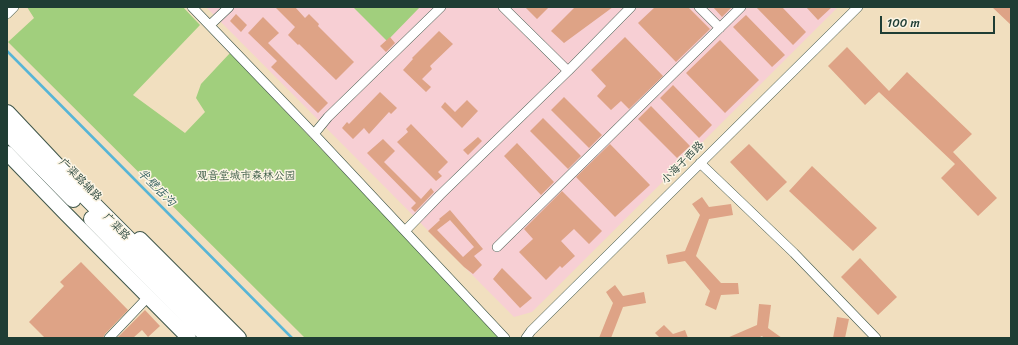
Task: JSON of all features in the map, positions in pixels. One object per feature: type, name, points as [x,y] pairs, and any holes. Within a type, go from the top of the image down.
[{"type":"highway","name":"广渠路","points":[[7,113],[86,197],[227,338]]},
{"type":"highway","name":"广渠路","points":[[7,132],[209,338]]},
{"type":"main road","name":"广渠路辅路","points":[[7,106],[239,338]]},
{"type":"main road","points":[[7,153],[189,338]]},
{"type":"street","points":[[7,14],[14,7]]},
{"type":"street","points":[[192,7],[314,134],[505,338]]},
{"type":"street","points":[[210,25],[228,7]]},
{"type":"street","points":[[314,134],[328,116],[441,7]]},
{"type":"street","points":[[503,7],[568,71]]},
{"type":"street","points":[[405,231],[631,7]]},
{"type":"street","points":[[699,7],[720,28]]},
{"type":"street","points":[[497,247],[741,7]]},
{"type":"street","name":"小海子西路","points":[[526,338],[531,331],[858,7]]},
{"type":"street","points":[[700,163],[794,253],[876,338]]},
{"type":"street","points":[[109,338],[148,297]]},
{"type":"shaded area","points":[[206,7],[838,7],[532,312],[514,317]]},
{"type":"green space","name":"观音堂城市森林公园","points":[[27,7],[183,7],[200,25],[133,95],[185,133],[205,112],[196,98],[201,84],[230,53],[495,332],[498,338],[305,338],[8,42],[34,18]]},
{"type":"green space","points":[[353,7],[420,7],[387,41]]},
{"type":"building","points":[[275,7],[295,7],[305,18],[309,14],[319,24],[318,26],[354,62],[336,80],[288,35],[295,27]]},
{"type":"building","points":[[525,7],[549,7],[537,19]]},
{"type":"building","points":[[575,7],[613,7],[564,43],[551,31]]},
{"type":"building","points":[[655,7],[688,7],[710,29],[676,62],[638,23]]},
{"type":"building","points":[[713,7],[732,7],[722,17]]},
{"type":"building","points":[[756,7],[782,7],[806,32],[793,45]]},
{"type":"building","points":[[806,7],[832,7],[818,20]]},
{"type":"building","points":[[992,7],[1011,7],[1011,25]]},
{"type":"building","points":[[236,14],[247,25],[241,32],[230,21]]},
{"type":"building","points":[[746,15],[785,55],[772,67],[733,27]]},
{"type":"building","points":[[263,17],[279,33],[268,43],[328,103],[318,113],[271,67],[277,61],[248,33]]},
{"type":"building","points":[[439,31],[453,44],[430,66],[432,69],[422,79],[431,87],[426,92],[403,70],[413,59],[412,58]]},
{"type":"building","points":[[390,37],[395,43],[386,52],[380,46]]},
{"type":"building","points":[[625,37],[663,76],[629,109],[621,101],[611,110],[597,96],[606,86],[591,70]]},
{"type":"building","points":[[720,40],[759,80],[725,113],[686,73]]},
{"type":"building","points":[[847,47],[889,91],[907,72],[972,134],[953,152],[997,198],[978,216],[941,178],[955,164],[879,92],[865,105],[828,66]]},
{"type":"building","points":[[673,85],[712,125],[699,138],[660,98]]},
{"type":"building","points":[[380,92],[397,108],[391,114],[389,112],[369,134],[364,128],[353,139],[342,128],[347,122],[349,124]]},
{"type":"building","points":[[564,97],[602,135],[589,148],[551,110]]},
{"type":"building","points":[[467,100],[478,111],[462,128],[441,107],[445,102],[455,112]]},
{"type":"building","points":[[651,106],[690,146],[677,158],[638,119]]},
{"type":"building","points":[[543,118],[581,156],[568,169],[530,131]]},
{"type":"building","points":[[411,124],[448,162],[438,172],[442,176],[436,181],[397,142],[408,132],[406,129]]},
{"type":"building","points":[[478,137],[482,141],[468,155],[463,150]]},
{"type":"building","points":[[383,139],[395,151],[384,162],[421,199],[431,188],[434,192],[415,212],[411,208],[416,203],[367,153]]},
{"type":"building","points":[[517,143],[554,182],[541,195],[504,156]]},
{"type":"building","points":[[610,144],[650,185],[615,217],[576,177]]},
{"type":"building","points":[[749,144],[787,182],[767,201],[730,162]]},
{"type":"building","points":[[812,166],[877,228],[853,251],[789,191]]},
{"type":"building","points":[[562,191],[602,231],[589,244],[574,229],[561,241],[575,256],[562,268],[560,266],[546,280],[519,252],[533,239],[524,229]]},
{"type":"building","points":[[702,197],[709,207],[731,204],[733,215],[709,219],[696,256],[721,283],[738,283],[739,294],[721,295],[716,310],[705,305],[710,291],[685,261],[668,264],[666,255],[685,251],[700,215],[692,204]]},
{"type":"building","points":[[450,210],[483,249],[474,256],[482,265],[473,274],[428,231],[440,220],[439,219]],"holes":[[[450,220],[474,247],[463,257],[437,230]]]},
{"type":"building","points":[[860,258],[897,297],[878,315],[841,277]]},
{"type":"building","points":[[81,262],[128,310],[103,338],[45,338],[29,322],[64,286],[60,282]]},
{"type":"building","points":[[502,268],[532,298],[520,308],[493,279]]},
{"type":"building","points":[[615,285],[623,296],[644,292],[646,303],[623,307],[611,338],[599,338],[613,303],[606,292]]},
{"type":"building","points":[[759,304],[771,305],[768,328],[782,338],[764,338],[762,336],[758,338],[727,338],[757,325]]},
{"type":"building","points":[[145,310],[160,326],[148,337],[142,330],[133,338],[117,338]]},
{"type":"building","points":[[837,317],[849,319],[845,338],[833,338]]},
{"type":"building","points":[[664,325],[673,334],[685,330],[688,338],[660,338],[655,333]]},
{"type":"waterway","name":"半壁店沟","points":[[7,51],[292,338]]}]
